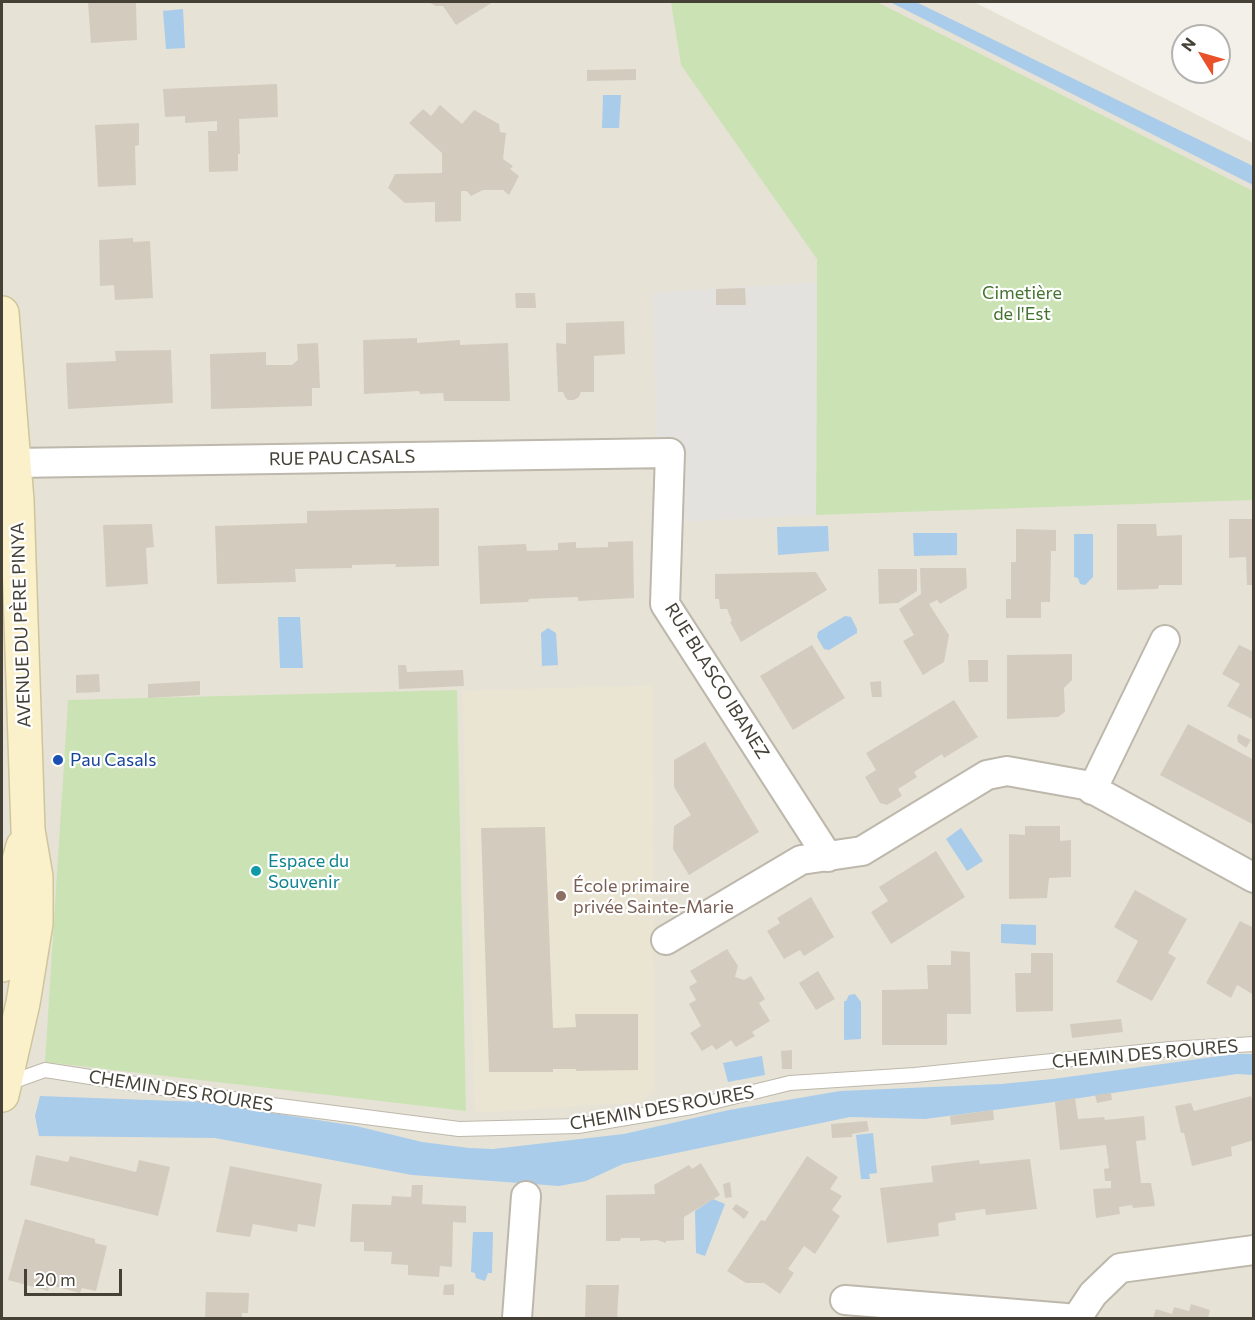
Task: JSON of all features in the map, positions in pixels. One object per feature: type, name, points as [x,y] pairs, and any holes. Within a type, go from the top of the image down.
[{"type":"main road","name":"AVENUE DU PÈRE PINYA","points":[[2,313],[14,463],[23,633],[27,830],[36,877],[36,923],[23,1003],[3,1090]]},
{"type":"main road","name":"AVENUE DU PÈRE PINYA","points":[[2,965],[8,889],[27,830]]},
{"type":"street","name":"RUE PAU CASALS","points":[[14,463],[670,453]]},
{"type":"street","name":"RUE BLASCO IBANEZ","points":[[670,453],[665,604],[828,857]]},
{"type":"street","points":[[1092,790],[1165,640]]},
{"type":"street","points":[[666,940],[801,860],[862,851],[987,775],[1007,771],[1085,785],[1254,878]]},
{"type":"street","points":[[517,1318],[526,1196]]},
{"type":"street","points":[[1077,1318],[1093,1294],[1120,1268],[1254,1250]]},
{"type":"street","points":[[845,1300],[1066,1318]]},
{"type":"lane","name":"CHEMIN DES ROURES","points":[[3,1090],[45,1070],[272,1105],[459,1129],[578,1126],[692,1107],[790,1083],[915,1076],[1170,1049],[1254,1044]]},
{"type":"shaded area","points":[[2,2],[974,2],[1253,143],[1253,1318],[2,1318]]},
{"type":"shaded area","points":[[817,282],[816,515],[658,523],[653,293]]},
{"type":"shaded area","name":"École primaire privée Sainte-Marie","points":[[653,685],[654,1089],[642,1102],[475,1113],[462,691]]},
{"type":"green space","name":"Cimetière de l'Est","points":[[671,2],[877,2],[1253,191],[1253,500],[816,515],[817,259],[681,65]]},
{"type":"green space","points":[[457,690],[466,1111],[45,1062],[68,700]]},
{"type":"water","points":[[890,2],[916,2],[1253,166],[1253,185]]},
{"type":"water","points":[[183,9],[185,48],[166,49],[163,11]]},
{"type":"water","points":[[603,95],[621,95],[619,128],[602,128]]},
{"type":"water","points":[[828,526],[829,551],[778,555],[777,527]]},
{"type":"water","points":[[913,533],[957,533],[957,555],[914,556]]},
{"type":"water","points":[[1074,534],[1093,534],[1093,577],[1085,585],[1080,584],[1078,578],[1074,577]]},
{"type":"water","points":[[845,616],[851,617],[857,633],[829,650],[824,649],[817,637],[818,632]]},
{"type":"water","points":[[278,617],[300,617],[303,668],[280,668]]},
{"type":"water","points":[[548,628],[556,633],[558,665],[542,666],[541,633]]},
{"type":"water","points":[[961,828],[983,861],[967,871],[946,839]]},
{"type":"water","points":[[1001,924],[1036,925],[1036,945],[1001,943]]},
{"type":"water","points":[[855,994],[861,1002],[861,1039],[844,1040],[844,1001],[849,995]]},
{"type":"water","points":[[1235,1054],[1253,1054],[1253,1075],[1237,1074],[925,1119],[850,1117],[623,1164],[586,1181],[559,1186],[412,1175],[215,1138],[39,1136],[35,1116],[40,1096],[202,1102],[356,1126],[422,1142],[493,1149],[624,1134],[729,1110],[840,1091],[1001,1084]]},
{"type":"water","points":[[762,1056],[765,1075],[728,1082],[723,1063]]},
{"type":"water","points":[[873,1133],[877,1173],[869,1174],[870,1179],[861,1179],[856,1135]]},
{"type":"water","points":[[713,1199],[725,1204],[705,1256],[696,1253],[695,1211]]},
{"type":"water","points":[[473,1232],[493,1232],[492,1273],[488,1273],[485,1281],[476,1278],[475,1273],[471,1272]]},
{"type":"building","points":[[88,2],[136,2],[137,40],[91,43]]},
{"type":"building","points":[[428,2],[493,2],[456,25],[443,6],[436,6]]},
{"type":"building","points":[[636,69],[636,80],[587,81],[587,70]]},
{"type":"building","points":[[277,84],[278,117],[239,119],[238,171],[209,172],[208,131],[217,131],[217,121],[185,123],[185,116],[165,117],[163,89]]},
{"type":"building","points":[[440,105],[462,124],[474,110],[499,124],[500,132],[506,133],[503,159],[513,166],[510,169],[519,176],[509,195],[503,190],[483,190],[471,196],[467,191],[461,191],[461,221],[435,222],[435,202],[405,203],[388,188],[395,174],[442,173],[442,153],[409,123],[423,109],[431,116]]},
{"type":"building","points":[[139,123],[139,145],[135,146],[136,185],[98,187],[95,125]]},
{"type":"building","points":[[133,238],[133,242],[150,241],[153,298],[115,300],[114,285],[100,286],[99,240]]},
{"type":"building","points":[[745,288],[746,305],[716,305],[716,289]]},
{"type":"building","points":[[515,293],[535,293],[536,308],[516,308]]},
{"type":"building","points":[[624,321],[625,354],[594,356],[594,392],[581,392],[579,397],[568,400],[563,392],[558,392],[556,343],[566,344],[566,323]]},
{"type":"building","points":[[417,338],[417,343],[460,340],[460,345],[508,343],[510,401],[444,401],[443,393],[420,394],[419,391],[364,394],[363,340]]},
{"type":"building","points":[[318,343],[320,388],[312,388],[312,406],[211,409],[210,354],[266,352],[266,365],[292,365],[298,360],[297,344]]},
{"type":"building","points":[[171,350],[173,403],[68,409],[66,363],[116,361],[115,351]]},
{"type":"building","points":[[439,508],[439,566],[395,567],[396,564],[352,565],[352,568],[295,569],[296,582],[217,584],[215,526],[307,523],[307,511]]},
{"type":"building","points":[[1229,519],[1254,519],[1254,585],[1247,585],[1246,557],[1229,558]]},
{"type":"building","points":[[152,524],[154,547],[146,548],[148,584],[106,587],[103,525]]},
{"type":"building","points":[[1117,524],[1156,524],[1157,536],[1182,535],[1182,585],[1159,585],[1158,589],[1117,590]]},
{"type":"building","points":[[1016,529],[1056,530],[1056,551],[1051,551],[1050,602],[1041,602],[1041,618],[1006,618],[1006,599],[1011,599],[1011,562],[1016,562]]},
{"type":"building","points":[[633,541],[634,598],[578,601],[578,597],[480,604],[478,546],[526,544],[527,551],[558,550],[558,543],[576,542],[576,548],[608,547],[608,542]]},
{"type":"building","points":[[920,568],[966,568],[967,588],[940,604],[937,600],[929,604],[949,635],[944,662],[923,675],[903,641],[914,635],[899,609],[921,594]]},
{"type":"building","points":[[878,569],[917,569],[917,591],[898,603],[879,604]]},
{"type":"building","points":[[816,572],[827,590],[741,642],[730,622],[732,621],[727,609],[720,609],[719,599],[715,599],[715,574]]},
{"type":"building","points":[[812,645],[845,698],[793,730],[760,676]]},
{"type":"building","points":[[1239,645],[1254,652],[1254,720],[1227,706],[1240,684],[1222,674]]},
{"type":"building","points":[[1072,654],[1072,680],[1064,688],[1065,712],[1058,717],[1007,719],[1007,655]]},
{"type":"building","points":[[968,660],[988,660],[988,682],[969,682]]},
{"type":"building","points":[[398,665],[406,665],[407,672],[463,670],[464,686],[399,689]]},
{"type":"building","points":[[99,674],[100,692],[76,693],[76,675]]},
{"type":"building","points":[[200,681],[200,695],[148,698],[148,684]]},
{"type":"building","points":[[881,681],[882,697],[872,697],[870,682]]},
{"type":"building","points":[[954,700],[978,737],[944,758],[942,754],[914,772],[917,777],[898,789],[902,796],[887,805],[880,803],[865,777],[876,770],[866,753]]},
{"type":"building","points":[[1188,724],[1254,760],[1254,825],[1160,775]]},
{"type":"building","points":[[1239,734],[1251,740],[1246,748],[1238,742]]},
{"type":"building","points":[[705,742],[759,832],[689,875],[673,849],[674,826],[691,815],[674,787],[674,760]]},
{"type":"building","points":[[1025,826],[1060,826],[1060,841],[1071,840],[1071,877],[1049,878],[1047,898],[1009,899],[1009,834],[1025,835]]},
{"type":"building","points":[[545,827],[553,1028],[576,1027],[575,1014],[638,1014],[638,1070],[553,1069],[553,1072],[489,1072],[481,828]]},
{"type":"building","points":[[936,851],[965,897],[891,944],[871,912],[888,901],[879,887]]},
{"type":"building","points":[[1135,890],[1187,919],[1168,953],[1176,958],[1152,1001],[1116,982],[1138,941],[1114,927]]},
{"type":"building","points":[[811,897],[834,937],[804,956],[800,950],[784,959],[767,931],[780,923],[777,918]]},
{"type":"building","points":[[1240,921],[1254,928],[1254,995],[1237,985],[1231,998],[1206,983]]},
{"type":"building","points":[[727,949],[738,966],[735,977],[744,980],[751,976],[765,999],[759,1003],[770,1021],[752,1032],[755,1036],[736,1047],[731,1040],[716,1050],[712,1045],[702,1051],[690,1033],[701,1026],[689,1004],[696,1000],[689,987],[697,982],[690,971]]},
{"type":"building","points":[[951,951],[970,952],[971,1014],[947,1014],[947,1045],[882,1045],[882,990],[928,989],[927,965],[951,965]]},
{"type":"building","points":[[1031,953],[1053,953],[1053,1011],[1016,1012],[1015,973],[1031,973]]},
{"type":"building","points":[[818,971],[835,999],[816,1010],[799,983]]},
{"type":"building","points":[[1121,1019],[1123,1032],[1072,1038],[1070,1024]]},
{"type":"building","points":[[792,1050],[792,1069],[782,1069],[781,1051]]},
{"type":"building","points":[[1111,1093],[1112,1100],[1097,1103],[1095,1095]]},
{"type":"building","points":[[1251,1096],[1254,1106],[1254,1140],[1231,1147],[1232,1156],[1192,1166],[1175,1106],[1191,1103],[1194,1111]]},
{"type":"building","points":[[1075,1098],[1078,1119],[1104,1117],[1105,1120],[1144,1116],[1146,1140],[1136,1141],[1141,1183],[1151,1183],[1155,1206],[1119,1207],[1120,1214],[1096,1218],[1093,1189],[1111,1188],[1111,1181],[1105,1181],[1104,1169],[1109,1168],[1106,1145],[1060,1150],[1055,1102]]},
{"type":"building","points":[[993,1110],[994,1120],[951,1125],[950,1116]]},
{"type":"building","points":[[867,1121],[869,1131],[852,1134],[852,1137],[832,1138],[831,1124]]},
{"type":"building","points":[[36,1155],[68,1162],[70,1156],[136,1172],[139,1160],[170,1167],[158,1216],[30,1185]]},
{"type":"building","points":[[807,1156],[838,1177],[830,1189],[842,1196],[832,1210],[840,1216],[815,1254],[804,1246],[788,1269],[794,1273],[780,1294],[764,1283],[746,1283],[727,1271],[761,1220],[765,1221]]},
{"type":"building","points":[[1030,1159],[1037,1209],[986,1215],[985,1209],[955,1213],[956,1220],[938,1223],[939,1236],[887,1243],[880,1188],[933,1182],[931,1166],[979,1160],[980,1164]]},
{"type":"building","points":[[701,1163],[720,1195],[684,1217],[684,1240],[666,1241],[666,1243],[657,1240],[640,1241],[640,1238],[621,1238],[620,1241],[606,1241],[606,1195],[655,1194],[654,1185],[689,1165],[692,1169]]},
{"type":"building","points":[[230,1166],[322,1184],[315,1227],[298,1224],[297,1232],[253,1224],[250,1237],[216,1232]]},
{"type":"building","points":[[730,1182],[732,1197],[725,1198],[723,1184]]},
{"type":"building","points":[[412,1185],[423,1185],[422,1204],[466,1206],[466,1223],[453,1222],[452,1267],[440,1266],[439,1277],[408,1275],[408,1265],[391,1264],[392,1252],[364,1251],[364,1242],[350,1242],[352,1204],[391,1205],[392,1196],[411,1197]]},
{"type":"building","points":[[736,1204],[749,1212],[744,1219],[732,1209]]},
{"type":"building","points":[[25,1219],[95,1239],[95,1243],[107,1246],[96,1291],[82,1288],[80,1293],[50,1285],[48,1291],[8,1280]]},
{"type":"building","points":[[454,1284],[454,1295],[443,1295],[444,1285]]},
{"type":"building","points":[[586,1285],[619,1285],[617,1318],[585,1318]]},
{"type":"building","points":[[206,1292],[249,1293],[248,1313],[242,1313],[242,1318],[205,1318]]},
{"type":"building","points":[[1191,1304],[1210,1310],[1208,1318],[1153,1318],[1156,1309],[1172,1314],[1174,1307],[1189,1311]]},
{"type":"place","name":"Pau Casals","points":[[58,760]]},
{"type":"place","name":"Espace du Souvenir","points":[[256,871]]},
{"type":"place","name":"École primaire privée Sainte-Marie","points":[[561,896]]}]
